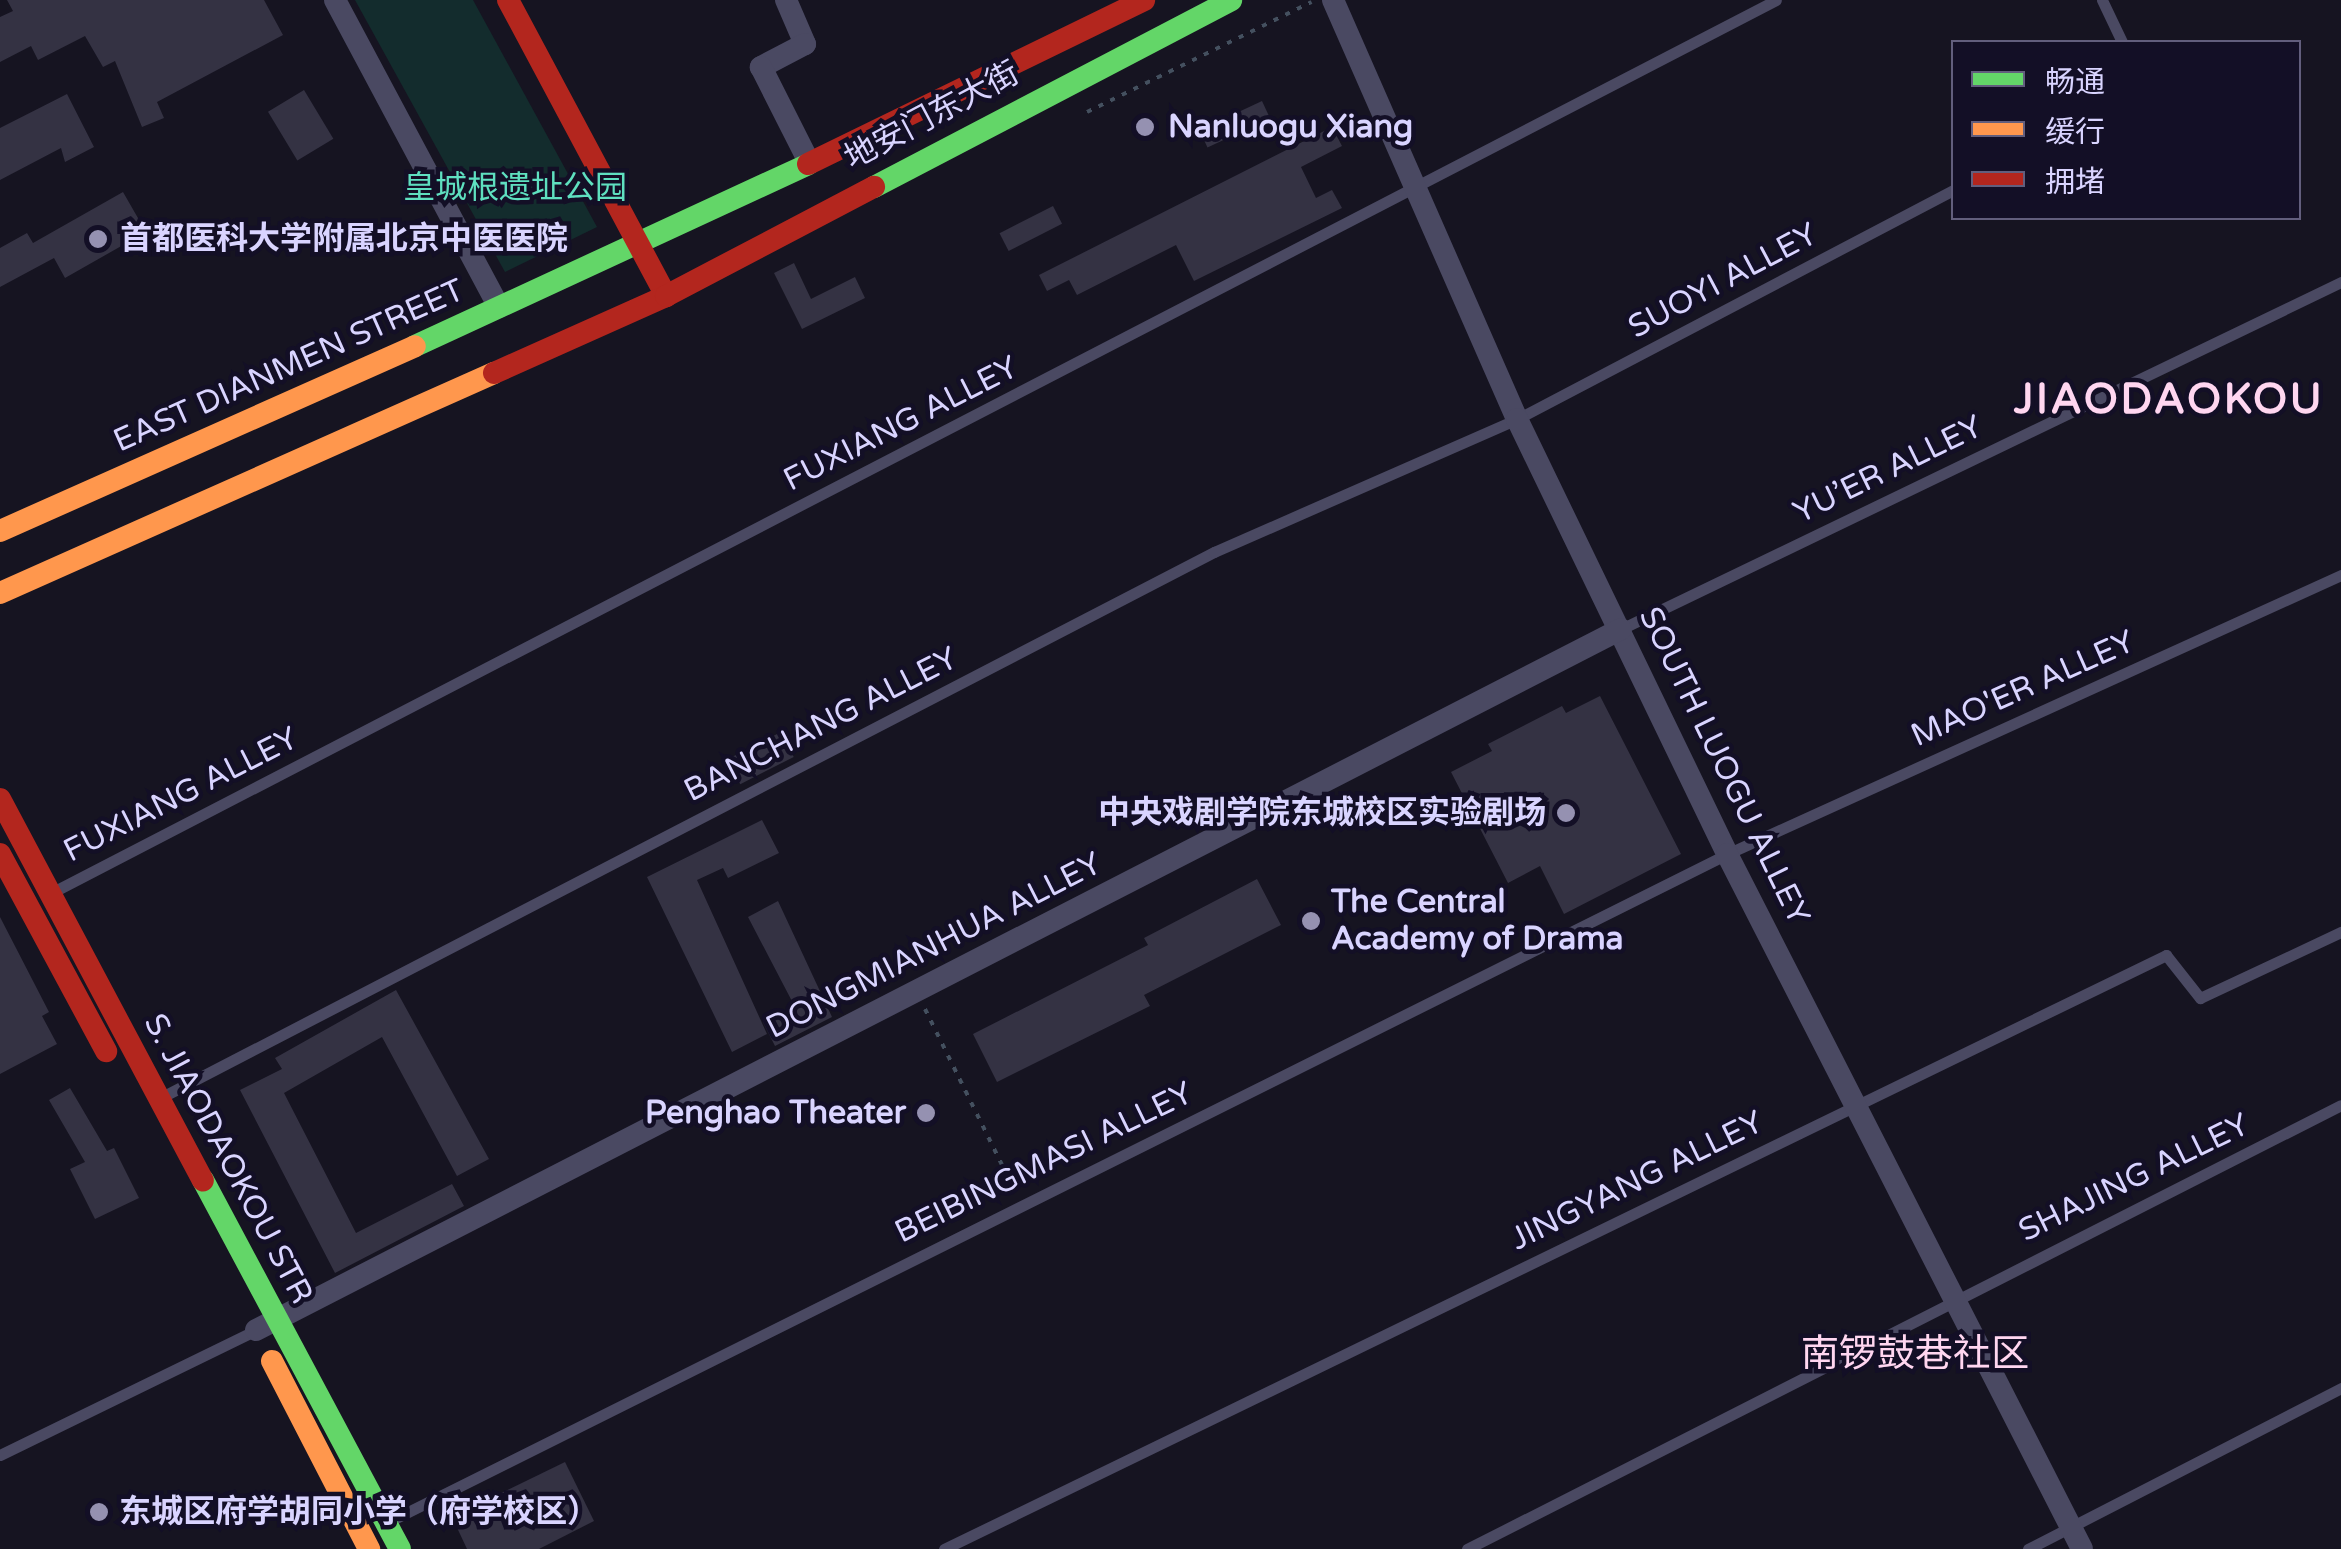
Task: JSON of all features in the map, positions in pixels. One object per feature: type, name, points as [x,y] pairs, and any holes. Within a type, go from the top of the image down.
[{"type":"main road","points":[[0,592],[666,296],[508,0]]},
{"type":"main road","name":"EAST DIANMEN STREET","points":[[0,531],[640,246],[1144,0]]},
{"type":"main road","name":"地安门东大街","points":[[666,296],[1232,0]]},
{"type":"main road","name":"S. JIAODAOKOU STR","points":[[0,799],[159,1099],[266,1325],[400,1549]]},
{"type":"main road","points":[[0,854],[266,1325],[369,1549]]},
{"type":"street","points":[[335,0],[499,308]]},
{"type":"street","points":[[786,0],[804,44],[761,67],[809,162]]},
{"type":"street","name":"SOUTH LUOGU ALLEY","points":[[1333,0],[1419,188],[1517,419],[1728,854],[1860,1104],[1952,1299],[2082,1549]]},
{"type":"street","name":"DONGMIANHUA ALLEY","points":[[266,1325],[1621,629]]},
{"type":"lane","name":"FUXIANG ALLEY","points":[[50,894],[1776,0]]},
{"type":"lane","points":[[2102,0],[2121,40]]},
{"type":"lane","name":"SUOYI ALLEY","points":[[1517,419],[1951,192]]},
{"type":"lane","name":"YU’ER ALLEY","points":[[1621,629],[2341,282]]},
{"type":"lane","name":"BANCHANG ALLEY","points":[[159,1099],[1214,552],[1517,419]]},
{"type":"lane","name":"MAO'ER ALLEY","points":[[1728,854],[2341,575]]},
{"type":"lane","name":"BEIBINGMASI ALLEY","points":[[386,1522],[1728,854]]},
{"type":"lane","name":"JINGYANG ALLEY","points":[[944,1549],[2166,955],[2200,998],[2341,932]]},
{"type":"lane","name":"SHAJING ALLEY","points":[[1467,1549],[1952,1299],[2341,1106]]},
{"type":"lane","points":[[0,1455],[266,1325]]},
{"type":"lane","points":[[2028,1549],[2341,1388]]},
{"type":"path","points":[[1087,112],[1317,0]]},
{"type":"path","points":[[917,991],[1022,1205]]},
{"type":"green space","name":"皇城根遗址公园","points":[[355,0],[473,0],[597,227],[505,272]]},
{"type":"building","points":[[7,0],[264,0],[283,35],[157,102],[164,118],[142,127],[115,61],[103,67],[85,36],[38,60],[31,46],[0,62],[0,17],[13,11]]},
{"type":"building","points":[[304,90],[333,139],[297,160],[268,112]]},
{"type":"building","points":[[67,94],[94,147],[65,162],[61,148],[0,180],[0,128]]},
{"type":"building","points":[[1262,101],[1270,118],[1207,147],[1199,130]]},
{"type":"building","points":[[1332,127],[1342,146],[1301,167],[1316,198],[1332,190],[1342,208],[1194,281],[1176,245],[1077,295],[1069,280],[1047,291],[1039,275]]},
{"type":"building","points":[[123,192],[146,232],[65,278],[54,258],[0,287],[0,248],[27,233],[33,243]]},
{"type":"building","points":[[1053,206],[1062,224],[1009,251],[1000,233]]},
{"type":"building","points":[[794,263],[811,299],[855,277],[865,298],[802,329],[774,273]]},
{"type":"building","name":"中央戏剧学院东城校区实验剧场","points":[[1600,696],[1681,854],[1564,914],[1540,866],[1508,883],[1451,772],[1492,751],[1488,744],[1562,706],[1566,713]]},
{"type":"building","points":[[781,732],[794,757],[740,784],[728,759]]},
{"type":"building","points":[[762,820],[779,853],[728,878],[723,868],[697,880],[767,1034],[732,1052],[647,877]]},
{"type":"building","points":[[1257,879],[1281,925],[1144,995],[1150,1006],[997,1082],[973,1034],[1148,945],[1144,938]]},
{"type":"building","points":[[778,901],[832,1017],[775,1046],[763,1022],[795,1007],[748,917]]},
{"type":"building","points":[[0,917],[49,1012],[42,1016],[57,1044],[0,1074]]},
{"type":"building","points":[[396,990],[489,1159],[457,1176],[382,1037],[284,1093],[356,1233],[452,1184],[464,1206],[335,1273],[240,1090],[282,1069],[275,1058]]},
{"type":"building","points":[[70,1088],[107,1151],[114,1148],[139,1198],[95,1219],[70,1169],[85,1162],[49,1100]]},
{"type":"building","points":[[565,1462],[594,1521],[539,1549],[467,1549],[452,1517]]},
{"type":"traffic: fast","points":[[874,187],[1231,0]]},
{"type":"traffic: fast","points":[[415,346],[808,164]]},
{"type":"traffic: fast","points":[[203,1180],[400,1549]]},
{"type":"traffic: slow","points":[[0,531],[415,346]]},
{"type":"traffic: slow","points":[[0,593],[494,373]]},
{"type":"traffic: slow","points":[[272,1361],[369,1549]]},
{"type":"traffic: jam","points":[[508,0],[666,296]]},
{"type":"traffic: jam","points":[[808,164],[1144,0]]},
{"type":"traffic: jam","points":[[494,373],[666,296],[874,187]]},
{"type":"traffic: jam","points":[[0,799],[203,1180]]},
{"type":"traffic: jam","points":[[0,854],[106,1051]]},
{"type":"place","name":"Nanluogu Xiang","points":[[1145,127]]},
{"type":"place","name":"首都医科大学附属北京中医医院","points":[[98,239]]},
{"type":"place","name":"中央戏剧学院东城校区实验剧场","points":[[1566,813]]},
{"type":"place","name":"The Central Academy of Drama","points":[[1311,921]]},
{"type":"place","name":"Penghao Theater","points":[[926,1113]]},
{"type":"place","name":"东城区府学胡同小学（府学校区）","points":[[99,1512]]},
{"type":"district","name":"JIAODAOKOU","points":[[2169,400]]},
{"type":"district","name":"南锣鼓巷社区","points":[[1915,1355]]}]
